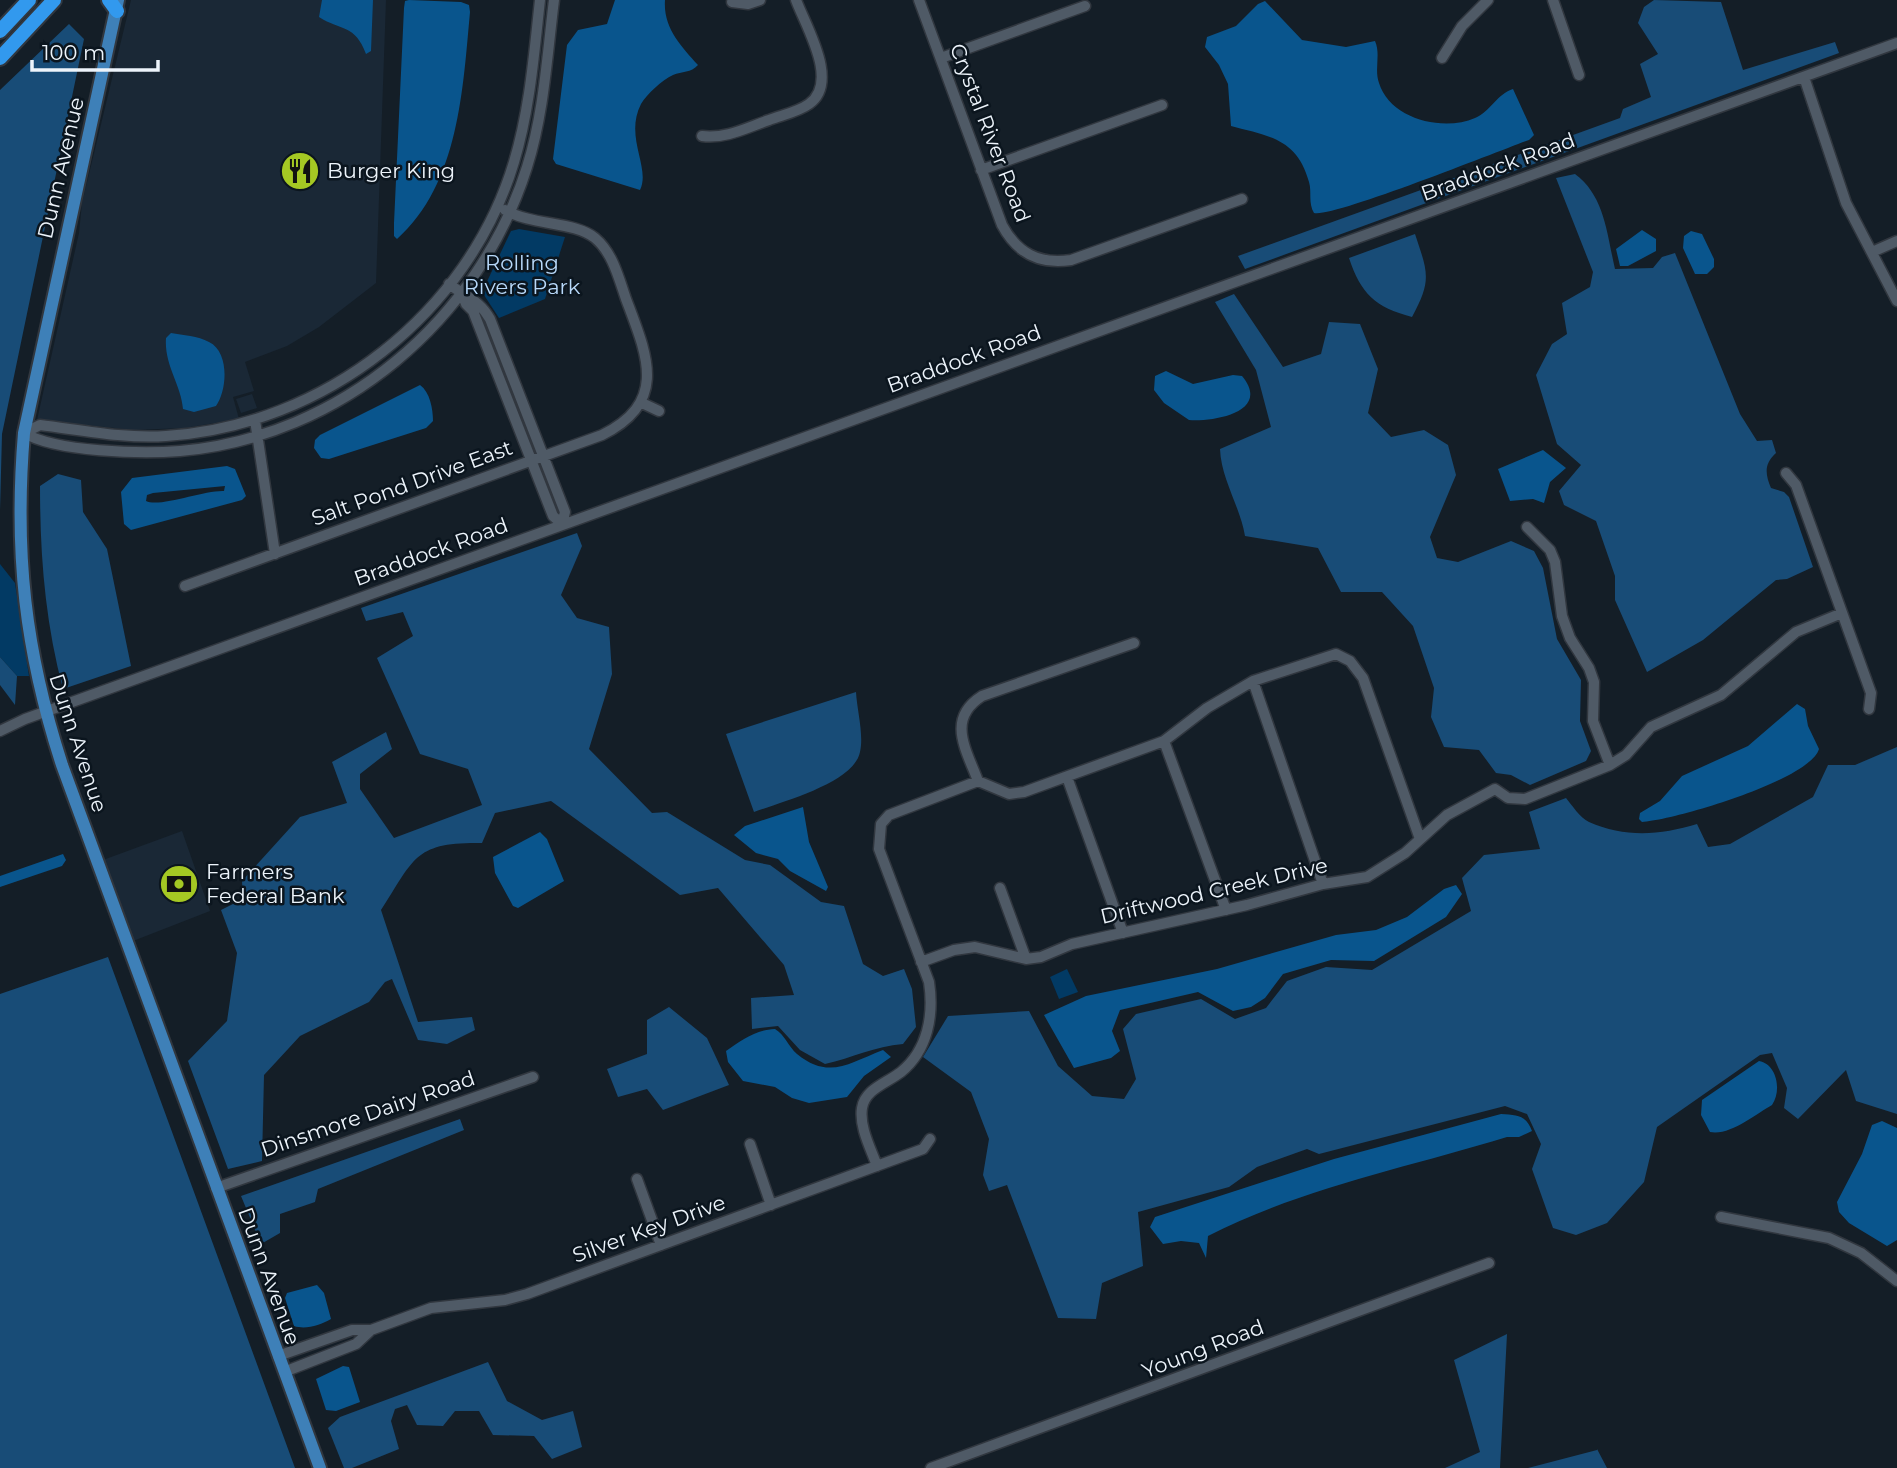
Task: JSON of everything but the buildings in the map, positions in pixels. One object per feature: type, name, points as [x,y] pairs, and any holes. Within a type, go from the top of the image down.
[{"type":"highway","points":[[0,31],[29,0]]},
{"type":"highway","points":[[0,58],[54,0]]},
{"type":"main road","name":"Dunn Avenue","points":[[115,4],[24,433],[20,485],[21,583],[45,712],[320,1468]]},
{"type":"street","points":[[24,433],[40,425],[165,436],[210,431],[255,420],[309,398],[364,366],[414,324],[449,284],[468,258],[498,206],[514,163],[525,120],[540,0]]},
{"type":"street","points":[[24,433],[38,442],[126,452],[199,449],[258,437],[341,401],[409,351],[462,294],[483,264],[510,213],[536,135],[554,0]]},
{"type":"street","points":[[732,2],[748,4],[760,0]]},
{"type":"street","points":[[702,136],[719,138],[804,107],[818,94],[822,86],[821,67],[796,0]]},
{"type":"street","name":"Crystal River Road","points":[[919,0],[981,170],[1009,238],[1023,253],[1045,261],[1071,260],[1242,199]]},
{"type":"street","points":[[1442,58],[1462,26],[1488,0]]},
{"type":"street","points":[[1553,0],[1579,75]]},
{"type":"street","points":[[941,58],[1085,6]]},
{"type":"street","name":"Braddock Road","points":[[0,731],[45,712],[562,524],[1897,43]]},
{"type":"street","points":[[1804,77],[1846,203],[1897,302]]},
{"type":"street","points":[[981,170],[1162,106]]},
{"type":"street","points":[[498,206],[540,224],[584,232],[608,254],[647,355],[649,375],[642,402],[659,411]]},
{"type":"street","points":[[1872,252],[1897,241]]},
{"type":"street","points":[[449,284],[462,294],[473,297],[490,319],[565,512],[562,524],[553,516],[473,311],[462,294]]},
{"type":"street","name":"Salt Pond Drive East","points":[[185,586],[620,426],[642,402]]},
{"type":"street","points":[[255,420],[275,554]]},
{"type":"street","points":[[1786,473],[1796,485],[1871,693],[1869,709]]},
{"type":"street","points":[[1527,527],[1550,550],[1555,562],[1562,615],[1570,638],[1589,668],[1594,682],[1593,721],[1610,765],[1626,755],[1651,727],[1721,695],[1796,632],[1842,613]]},
{"type":"street","points":[[978,781],[961,735],[961,707],[982,696],[1134,643]]},
{"type":"street","points":[[877,1166],[864,1130],[862,1107],[879,1085],[902,1071],[919,1051],[929,1028],[932,1000],[921,962],[879,849],[878,820],[900,809],[978,781],[1009,794],[1024,792],[1067,777],[1164,741],[1207,708],[1253,681],[1321,656],[1336,654],[1352,657],[1363,678],[1420,839]]},
{"type":"street","points":[[1253,681],[1323,884]]},
{"type":"street","points":[[1164,741],[1226,910]]},
{"type":"street","name":"Driftwood Creek Drive","points":[[921,962],[954,950],[975,947],[1026,959],[1041,957],[1072,944],[1226,910],[1323,884],[1367,877],[1405,853],[1447,815],[1495,789],[1508,798],[1525,799],[1610,765]]},
{"type":"street","points":[[1067,777],[1123,933]]},
{"type":"street","points":[[1000,888],[1026,959]]},
{"type":"street","name":"Dinsmore Dairy Road","points":[[216,1188],[533,1077]]},
{"type":"street","name":"Silver Key Drive","points":[[278,1356],[352,1330],[371,1330],[431,1308],[516,1297],[923,1149],[930,1139]]},
{"type":"street","points":[[750,1144],[771,1205]]},
{"type":"street","points":[[637,1180],[662,1245]]},
{"type":"street","points":[[1721,1217],[1836,1241],[1861,1254],[1897,1281]]},
{"type":"street","name":"Young Road","points":[[930,1468],[1489,1263]]},
{"type":"street","name":"Silver Key Drive","points":[[284,1372],[356,1344],[371,1330]]},
{"type":"shaded area","points":[[131,0],[386,0],[376,283],[319,327],[287,346],[245,362],[254,391],[233,397],[239,419],[185,428],[134,430],[37,420],[79,233],[82,203]]},
{"type":"shaded area","points":[[322,0],[373,0],[371,51],[366,54],[362,44],[352,33],[319,17]]},
{"type":"shaded area","points":[[615,0],[665,0],[670,28],[698,65],[664,80],[641,104],[635,128],[643,181],[640,190],[556,164],[553,159],[567,45],[578,30],[607,24]]},
{"type":"shaded area","points":[[1654,0],[1721,2],[1743,70],[1835,42],[1839,53],[1245,269],[1238,256],[1620,118],[1623,109],[1651,97],[1640,64],[1658,54],[1638,23],[1644,7]]},
{"type":"shaded area","points":[[405,1],[461,2],[469,5],[470,12],[460,103],[445,163],[434,191],[418,217],[397,239],[394,236],[394,223],[404,8]]},
{"type":"shaded area","points":[[1265,1],[1302,40],[1346,47],[1375,41],[1379,83],[1394,106],[1406,114],[1433,123],[1462,122],[1480,115],[1503,94],[1513,89],[1534,135],[1529,140],[1452,170],[1350,206],[1314,213],[1309,182],[1297,156],[1279,141],[1231,126],[1228,84],[1219,65],[1205,47],[1207,37],[1236,26],[1258,4]]},
{"type":"shaded area","points":[[69,24],[84,39],[2,434],[0,510],[0,90]]},
{"type":"shaded area","points":[[1575,174],[1593,193],[1599,205],[1615,269],[1653,268],[1662,257],[1675,253],[1740,414],[1757,441],[1772,440],[1776,453],[1768,465],[1769,483],[1771,488],[1784,492],[1789,497],[1813,567],[1787,579],[1776,580],[1703,640],[1647,672],[1615,600],[1615,576],[1596,521],[1564,505],[1559,491],[1581,465],[1557,444],[1536,375],[1552,344],[1567,334],[1562,303],[1590,287],[1593,272],[1556,178]]},
{"type":"shaded area","points":[[1642,230],[1656,239],[1656,251],[1628,266],[1620,266],[1616,249]]},
{"type":"shaded area","points":[[1691,231],[1702,234],[1714,259],[1714,267],[1707,274],[1695,274],[1683,248],[1684,236]]},
{"type":"shaded area","points":[[1415,234],[1426,276],[1423,294],[1412,317],[1388,309],[1371,297],[1364,290],[1349,258]]},
{"type":"shaded area","points":[[1234,294],[1283,367],[1321,354],[1329,322],[1360,324],[1378,369],[1368,413],[1391,437],[1424,430],[1448,445],[1456,475],[1430,537],[1437,558],[1458,562],[1511,541],[1534,551],[1543,568],[1557,639],[1581,680],[1580,721],[1591,751],[1586,761],[1530,785],[1511,775],[1496,773],[1479,750],[1444,747],[1431,717],[1434,688],[1413,626],[1382,592],[1341,592],[1318,548],[1245,536],[1224,471],[1220,449],[1271,427],[1256,370],[1215,302]]},
{"type":"shaded area","points":[[171,333],[205,340],[216,347],[223,363],[224,382],[216,406],[194,412],[183,409],[166,348],[166,338]]},
{"type":"shaded area","points":[[1166,371],[1193,384],[1233,375],[1242,376],[1249,388],[1250,398],[1245,406],[1236,412],[1212,419],[1189,420],[1164,403],[1154,390],[1155,376]]},
{"type":"shaded area","points":[[420,385],[429,396],[432,411],[433,421],[426,428],[329,459],[321,458],[314,448],[315,440],[320,435]]},
{"type":"shaded area","points":[[252,394],[257,408],[241,413],[236,399]]},
{"type":"shaded area","points":[[1543,450],[1566,468],[1550,482],[1544,503],[1533,499],[1510,501],[1498,469]]},
{"type":"shaded area","points":[[227,466],[235,469],[246,496],[242,500],[131,530],[124,524],[121,492],[132,478]],"holes":[[[225,486],[224,491],[161,502],[146,501],[147,495],[153,493]]]},
{"type":"shaded area","points":[[58,474],[81,480],[83,512],[107,549],[131,666],[63,689],[48,613],[40,512],[40,486]]},
{"type":"shaded area","points":[[577,533],[582,546],[561,595],[577,618],[609,627],[612,674],[589,749],[652,813],[667,812],[745,860],[770,865],[821,902],[844,906],[863,964],[883,976],[904,969],[912,989],[916,1027],[903,1044],[825,1064],[800,1050],[778,1026],[752,1029],[751,998],[794,995],[784,965],[718,888],[680,895],[551,801],[495,813],[482,843],[460,843],[429,850],[410,866],[381,910],[418,1022],[472,1017],[475,1030],[447,1044],[418,1040],[392,979],[385,982],[369,1002],[300,1036],[264,1075],[262,1161],[228,1169],[188,1061],[227,1021],[237,953],[221,910],[243,899],[242,881],[300,817],[347,803],[332,762],[386,732],[392,749],[360,774],[360,789],[394,838],[482,805],[468,769],[420,754],[377,658],[413,636],[403,612],[366,621],[361,608]]},
{"type":"shaded area","points":[[0,657],[17,676],[15,705],[0,685]]},
{"type":"shaded area","points":[[856,692],[861,738],[860,752],[855,763],[845,773],[815,790],[754,812],[726,734]]},
{"type":"shaded area","points":[[1797,704],[1805,709],[1808,726],[1819,749],[1810,761],[1768,785],[1740,796],[1659,820],[1642,822],[1639,819],[1640,813],[1660,801],[1682,776],[1748,746]]},
{"type":"shaded area","points":[[1897,747],[1897,1114],[1856,1101],[1846,1070],[1798,1119],[1784,1108],[1787,1088],[1772,1053],[1760,1055],[1657,1127],[1644,1182],[1607,1223],[1576,1235],[1553,1228],[1532,1169],[1541,1144],[1527,1114],[1505,1106],[1319,1154],[1307,1149],[1257,1167],[1229,1187],[1138,1212],[1143,1266],[1102,1283],[1096,1319],[1058,1318],[1007,1185],[989,1191],[983,1175],[989,1139],[971,1092],[923,1057],[948,1016],[1029,1011],[1058,1066],[1092,1096],[1124,1099],[1136,1079],[1123,1029],[1136,1014],[1201,999],[1235,1019],[1266,1008],[1287,981],[1326,967],[1372,970],[1471,911],[1462,878],[1484,855],[1540,849],[1529,812],[1566,798],[1582,818],[1616,831],[1670,831],[1697,824],[1708,847],[1730,844],[1813,797],[1828,765],[1855,765]]},
{"type":"shaded area","points":[[803,807],[809,842],[828,887],[826,891],[790,871],[778,859],[756,853],[734,835],[745,826]]},
{"type":"shaded area","points":[[182,831],[210,911],[133,941],[103,860]]},
{"type":"shaded area","points":[[540,832],[547,839],[564,881],[518,908],[513,906],[495,873],[493,857]]},
{"type":"shaded area","points":[[63,854],[66,860],[62,866],[0,887],[0,876]]},
{"type":"shaded area","points":[[1456,885],[1462,894],[1446,917],[1374,961],[1331,960],[1283,974],[1265,998],[1251,1007],[1233,1011],[1198,992],[1120,1010],[1112,1031],[1120,1051],[1111,1058],[1074,1068],[1044,1015],[1086,996],[1217,969],[1336,935],[1376,930],[1407,917],[1444,889]]},
{"type":"shaded area","points":[[108,957],[295,1468],[0,1468],[0,994]]},
{"type":"shaded area","points":[[669,1007],[707,1038],[729,1085],[663,1110],[647,1089],[618,1097],[607,1069],[647,1054],[647,1020]]},
{"type":"shaded area","points":[[775,1029],[797,1054],[819,1066],[839,1067],[883,1050],[891,1057],[864,1076],[847,1097],[809,1103],[792,1098],[775,1087],[743,1081],[728,1062],[726,1051],[743,1039]]},
{"type":"shaded area","points":[[1759,1061],[1770,1067],[1776,1079],[1777,1093],[1772,1105],[1734,1128],[1710,1132],[1701,1115],[1702,1100]]},
{"type":"shaded area","points":[[1501,1114],[1520,1117],[1532,1131],[1519,1137],[1507,1137],[1355,1180],[1244,1219],[1208,1236],[1206,1258],[1199,1243],[1181,1241],[1163,1244],[1150,1227],[1155,1217],[1334,1159]]},
{"type":"shaded area","points":[[460,1119],[464,1130],[318,1189],[315,1202],[280,1214],[280,1233],[261,1244],[241,1196]]},
{"type":"shaded area","points":[[1882,1121],[1897,1128],[1897,1240],[1887,1246],[1849,1223],[1839,1212],[1837,1202],[1862,1154],[1872,1125]]},
{"type":"shaded area","points":[[317,1285],[324,1293],[331,1319],[313,1326],[294,1326],[285,1298],[287,1293]]},
{"type":"shaded area","points":[[1507,1334],[1500,1468],[1445,1468],[1480,1452],[1454,1360]]},
{"type":"shaded area","points":[[488,1362],[507,1401],[542,1420],[573,1411],[582,1447],[552,1459],[534,1436],[493,1435],[479,1411],[455,1411],[443,1426],[417,1425],[407,1405],[395,1409],[391,1421],[399,1449],[352,1468],[344,1468],[328,1428],[340,1417]]},
{"type":"shaded area","points":[[343,1366],[349,1367],[360,1402],[336,1411],[326,1410],[316,1379]]},
{"type":"shaded area","points":[[1597,1450],[1607,1468],[1528,1468]]},
{"type":"green space","name":"Rolling Rivers Park","points":[[519,229],[565,237],[545,299],[499,318],[482,292],[511,231]]},
{"type":"green space","points":[[0,564],[15,583],[29,676],[17,676],[0,657]]},
{"type":"green space","points":[[1067,969],[1078,992],[1059,999],[1050,977]]},
{"type":"place","name":"Burger King","points":[[300,171]]},
{"type":"place","name":"Farmers Federal Bank","points":[[179,884]]}]
